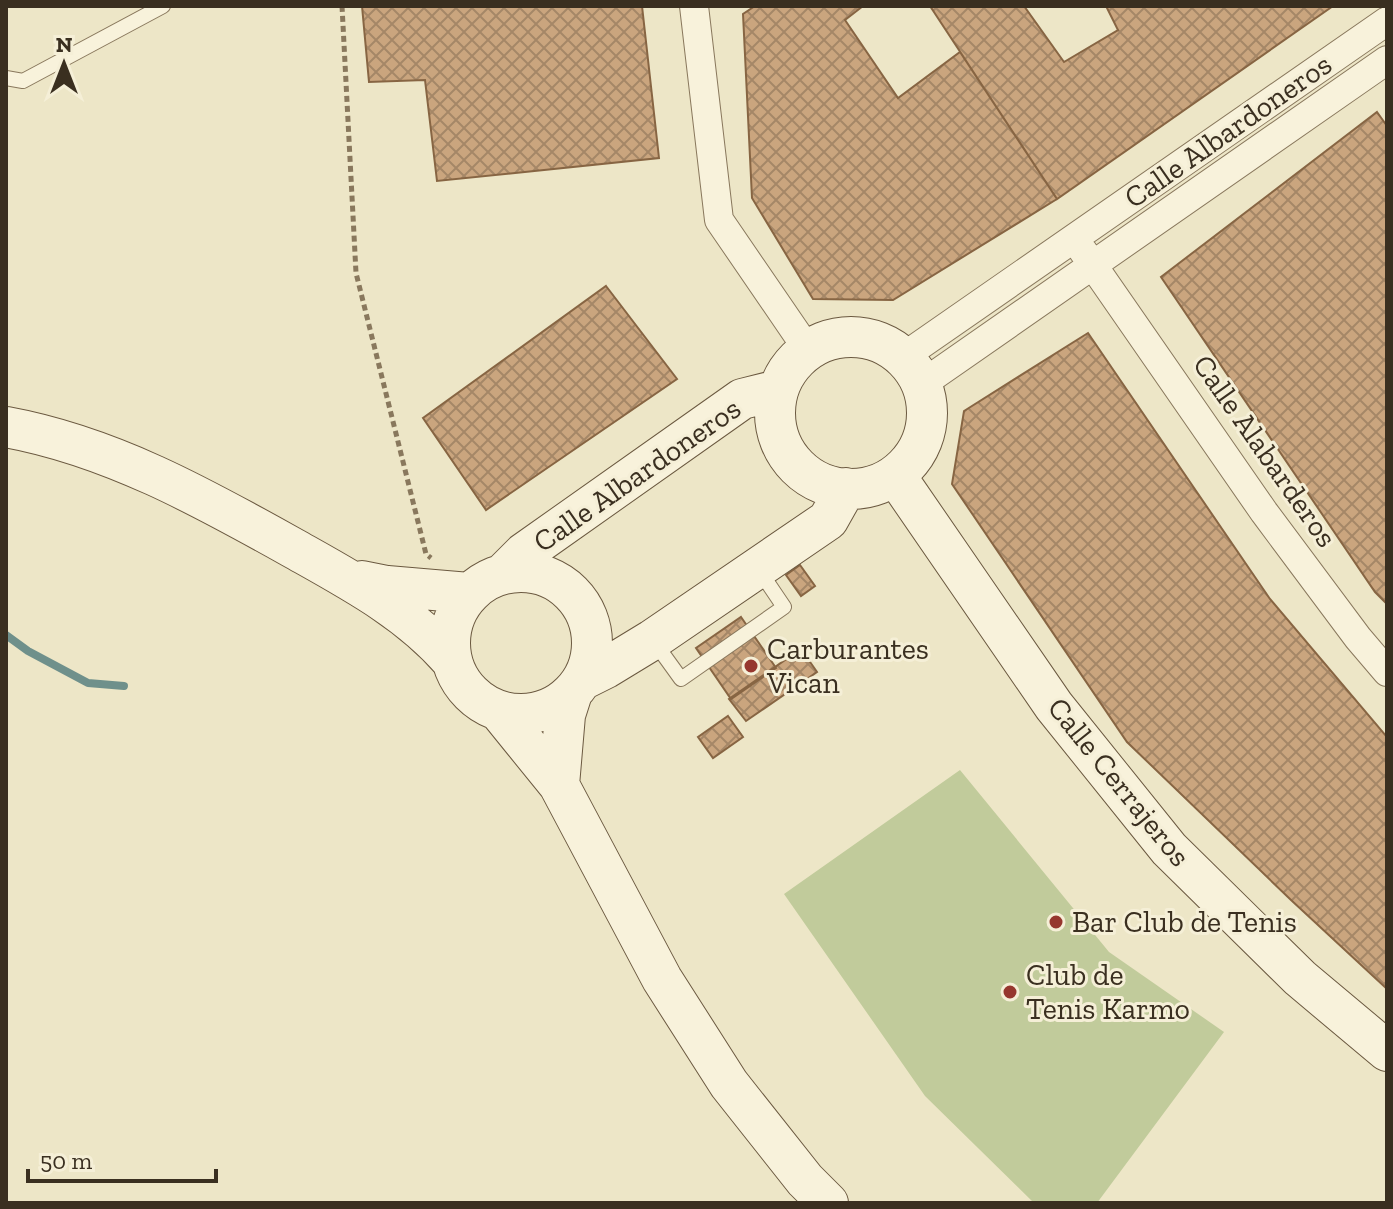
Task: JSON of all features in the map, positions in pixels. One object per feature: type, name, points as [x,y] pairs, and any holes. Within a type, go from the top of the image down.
[{"type":"street","points":[[694,6],[719,220],[808,350]]},
{"type":"street","name":"Calle Albardoneros","points":[[912,370],[1074,239],[1386,25]]},
{"type":"street","name":"Calle Albardoneros","points":[[912,370],[1093,265],[1387,60]]},
{"type":"street","points":[[1074,239],[1093,265]]},
{"type":"street","name":"Calle Alabarderos","points":[[1093,265],[1264,512],[1387,672]]},
{"type":"street","points":[[857,337],[882,343],[912,370],[927,409],[924,434],[913,457],[895,475],[872,486],[846,488],[824,483],[804,472],[788,456],[778,435],[775,413],[778,390],[790,368],[808,350],[832,339],[857,337]]},
{"type":"street","name":"Calle Albardoneros","points":[[482,585],[742,399],[778,390]]},
{"type":"street","points":[[6,427],[95,451],[208,500],[346,578],[406,616],[452,661]]},
{"type":"street","name":"Calle Cerrajeros","points":[[895,475],[1054,706],[1169,849],[1300,978],[1387,1051]]},
{"type":"street","points":[[482,585],[458,608],[451,625],[449,643],[452,661],[462,683],[478,700],[499,711],[518,714],[538,712],[556,705],[577,687],[652,640],[828,520],[846,488]]},
{"type":"street","points":[[346,578],[387,586],[482,585],[528,571],[551,578],[571,592],[585,611],[592,634],[591,658],[565,715],[559,785]]},
{"type":"street","points":[[499,711],[559,785],[662,979],[729,1084],[805,1180],[828,1203]]},
{"type":"lane","points":[[6,78],[23,81],[163,6]]},
{"type":"path","points":[[342,6],[356,273],[426,554],[482,585]]},
{"type":"green space","name":"Club de Tenis Karmo","points":[[960,770],[1109,952],[1224,1032],[1097,1203],[1034,1203],[925,1096],[784,894]]},
{"type":"building","points":[[362,6],[642,6],[659,158],[437,181],[425,80],[369,82]]},
{"type":"building","points":[[755,6],[863,6],[845,20],[898,98],[960,52],[1057,199],[893,300],[813,299],[752,198],[743,14]]},
{"type":"building","points":[[930,6],[1024,6],[1064,62],[1118,30],[1106,6],[1333,6],[1057,199]]},
{"type":"building","points":[[1377,112],[1387,126],[1387,604],[1375,592],[1161,277]]},
{"type":"building","points":[[606,286],[677,379],[486,510],[423,418]]},
{"type":"building","points":[[1088,333],[1270,599],[1387,737],[1387,989],[1127,742],[952,484],[964,411]]},
{"type":"building","points":[[800,565],[815,586],[801,596],[786,575]]},
{"type":"building","points":[[741,617],[776,668],[731,699],[696,648]]},
{"type":"building","points":[[801,649],[817,672],[746,721],[729,699]]},
{"type":"building","points":[[728,716],[743,737],[713,758],[698,737]]},
{"type":"waterway","points":[[6,635],[28,651],[88,683],[124,686]]},
{"type":"place","name":"Carburantes Vican","points":[[751,666]]},
{"type":"place","name":"Bar Club de Tenis","points":[[1056,922]]},
{"type":"place","name":"Club de Tenis Karmo","points":[[1010,992]]}]
